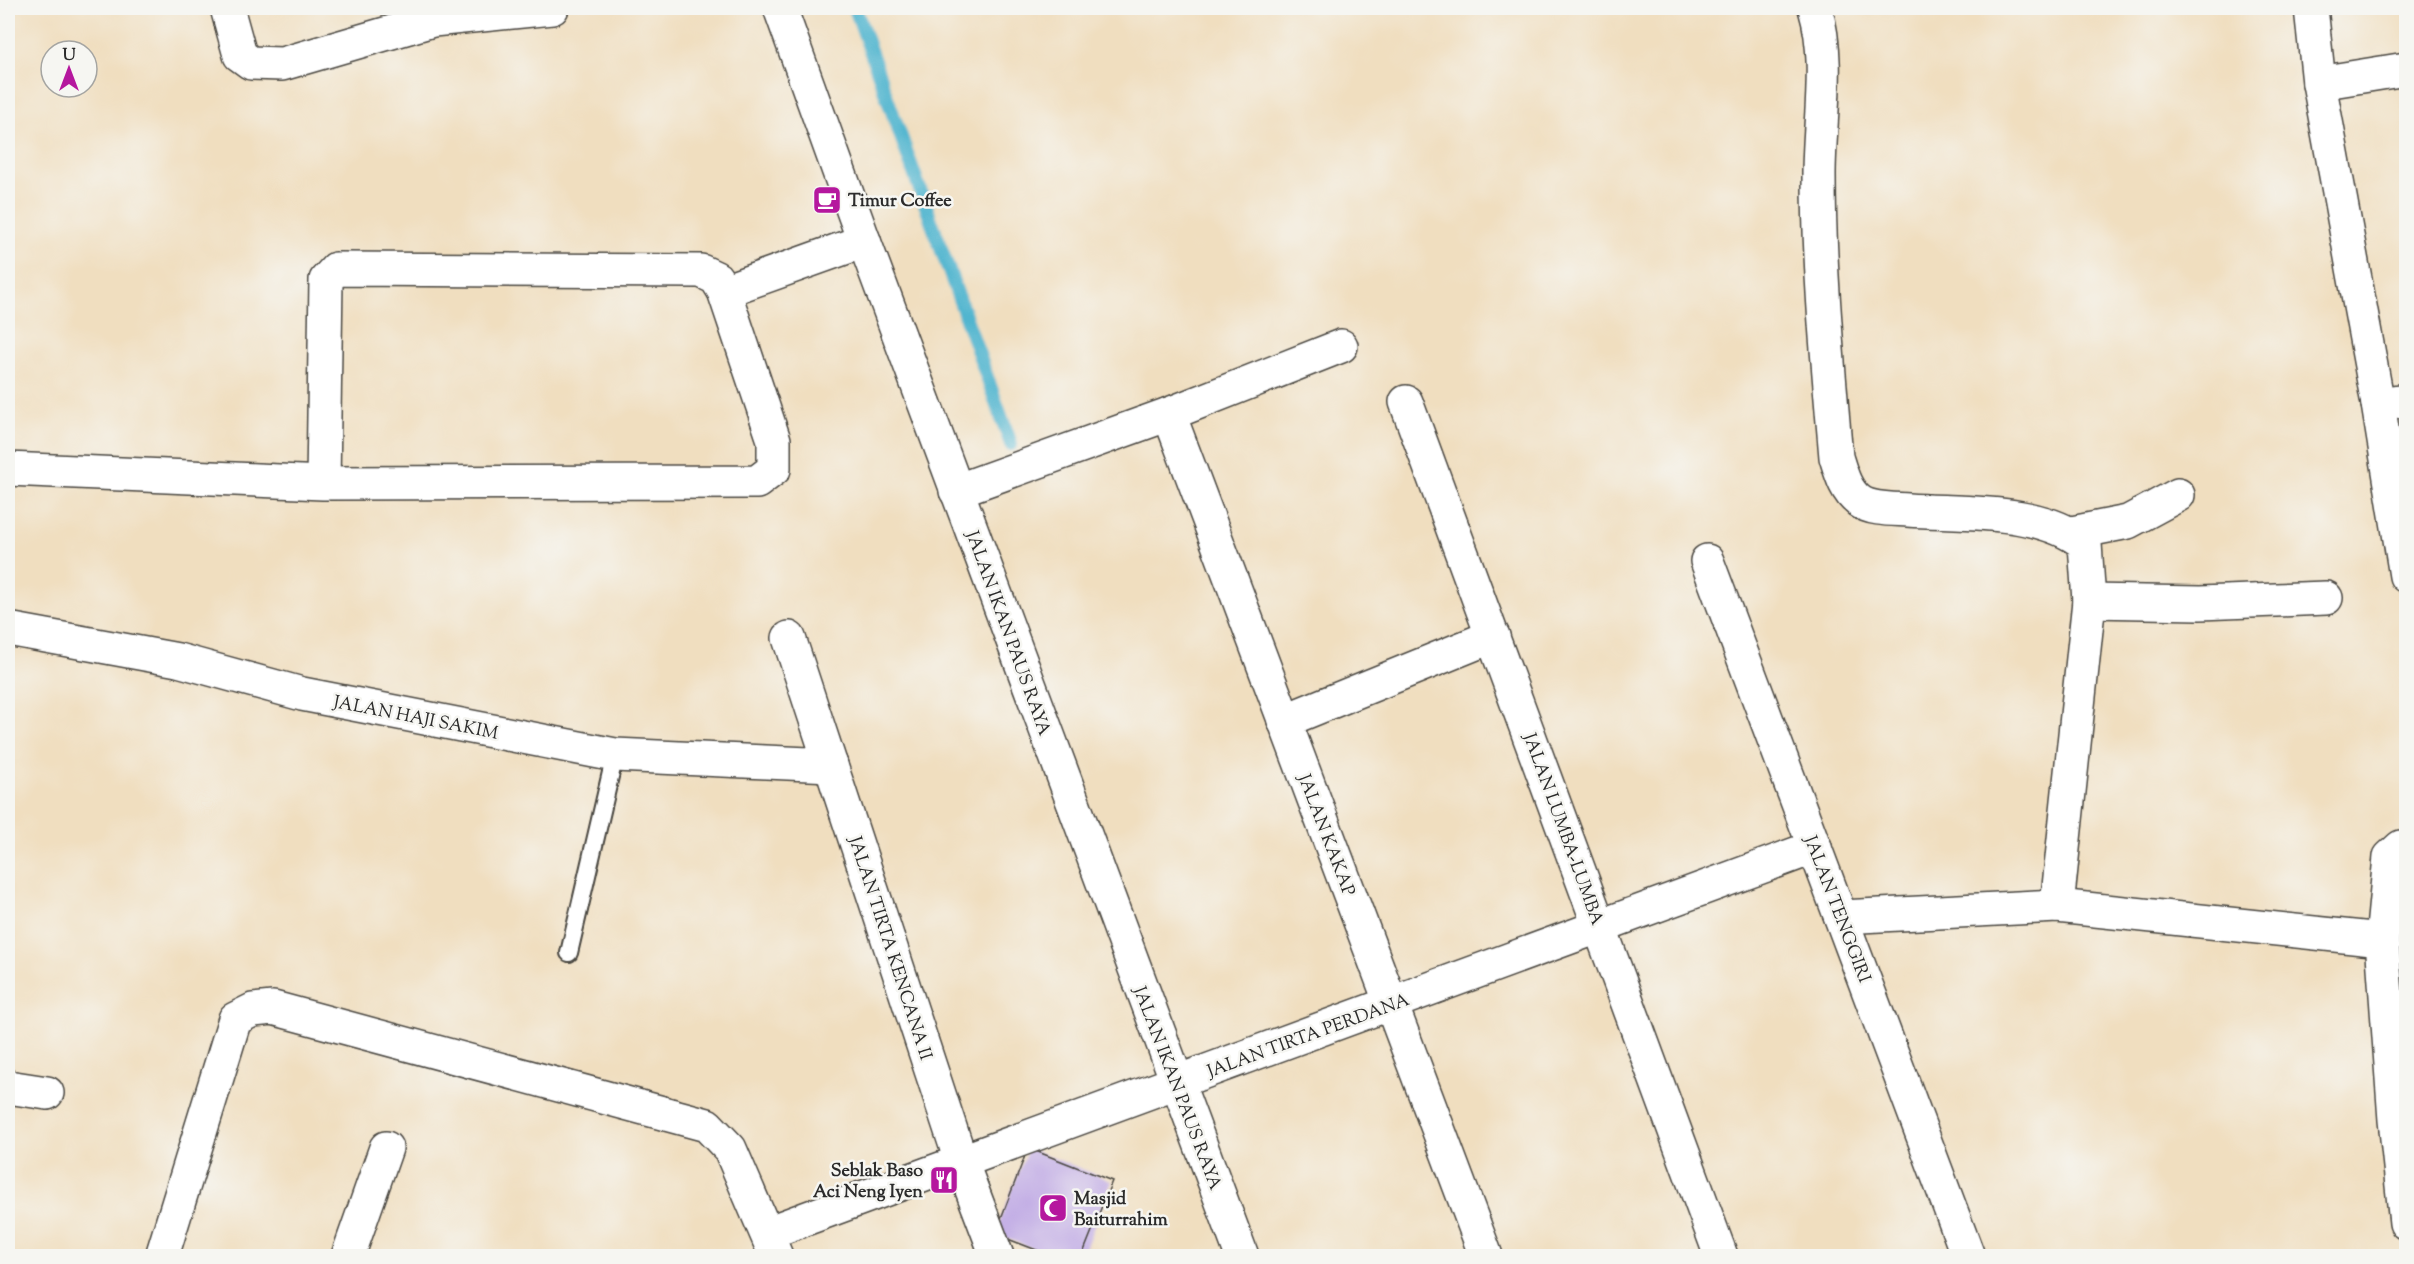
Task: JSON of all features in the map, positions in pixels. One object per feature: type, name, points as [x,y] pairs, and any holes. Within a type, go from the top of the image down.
[{"type":"street","points":[[227,8],[240,55],[251,63],[282,64],[433,20],[548,8]]},
{"type":"street","name":"JALAN IKAN PAUS RAYA","points":[[780,8],[956,491],[1242,1257]]},
{"type":"street","points":[[1815,8],[1821,30],[1823,58],[1819,174],[1822,288],[1836,457],[1844,483],[1860,501],[1884,508],[2005,516],[2053,525],[2072,533],[2085,544],[2089,601],[2057,906]]},
{"type":"street","points":[[2311,8],[2319,83],[2392,402],[2406,576]]},
{"type":"street","points":[[2319,83],[2406,69]]},
{"type":"street","points":[[724,291],[864,241]]},
{"type":"street","points":[[8,469],[324,483],[757,482],[774,470],[774,440],[724,291],[716,278],[701,271],[336,269],[326,280],[324,483]]},
{"type":"street","points":[[956,491],[1169,414],[1341,346]]},
{"type":"street","name":"JALAN LUMBA-LUMBA","points":[[1407,402],[1721,1257]]},
{"type":"street","name":"JALAN KAKAP","points":[[1169,414],[1486,1257]]},
{"type":"street","points":[[2072,533],[2128,522],[2178,495]]},
{"type":"street","name":"JALAN TENGGIRI","points":[[1707,561],[1968,1257]]},
{"type":"street","points":[[2089,601],[2200,603],[2326,598]]},
{"type":"street","name":"JALAN HAJI SAKIM","points":[[8,629],[178,660],[302,694],[615,755],[831,765]]},
{"type":"street","points":[[1284,721],[1493,636]]},
{"type":"street","name":"JALAN TIRTA KENCANA II","points":[[789,638],[961,1161],[997,1257]]},
{"type":"street","name":"JALAN TIRTA PERDANA","points":[[771,1245],[961,1161],[1815,847]]},
{"type":"street","points":[[2406,847],[2401,847],[2390,857],[2382,940],[2395,1120],[2406,1223]]},
{"type":"street","points":[[1841,917],[2057,906],[2382,940]]},
{"type":"street","points":[[162,1257],[235,1019],[253,1010],[273,1008],[707,1125],[730,1149],[771,1245]]},
{"type":"street","points":[[8,1087],[47,1093]]},
{"type":"street","points":[[348,1257],[387,1148]]},
{"type":"lane","points":[[569,953],[615,755]]},
{"type":"building","name":"Masjid Baiturrahim","points":[[1028,1148],[1112,1181],[1082,1256],[1052,1256],[995,1234]]},
{"type":"waterway","points":[[855,8],[1011,444]]},
{"type":"place","name":"Timur Coffee","points":[[827,200]]},
{"type":"place","name":"Seblak Baso Aci Neng Iyen","points":[[944,1180]]},
{"type":"place","name":"Masjid Baiturrahim","points":[[1053,1208]]}]
